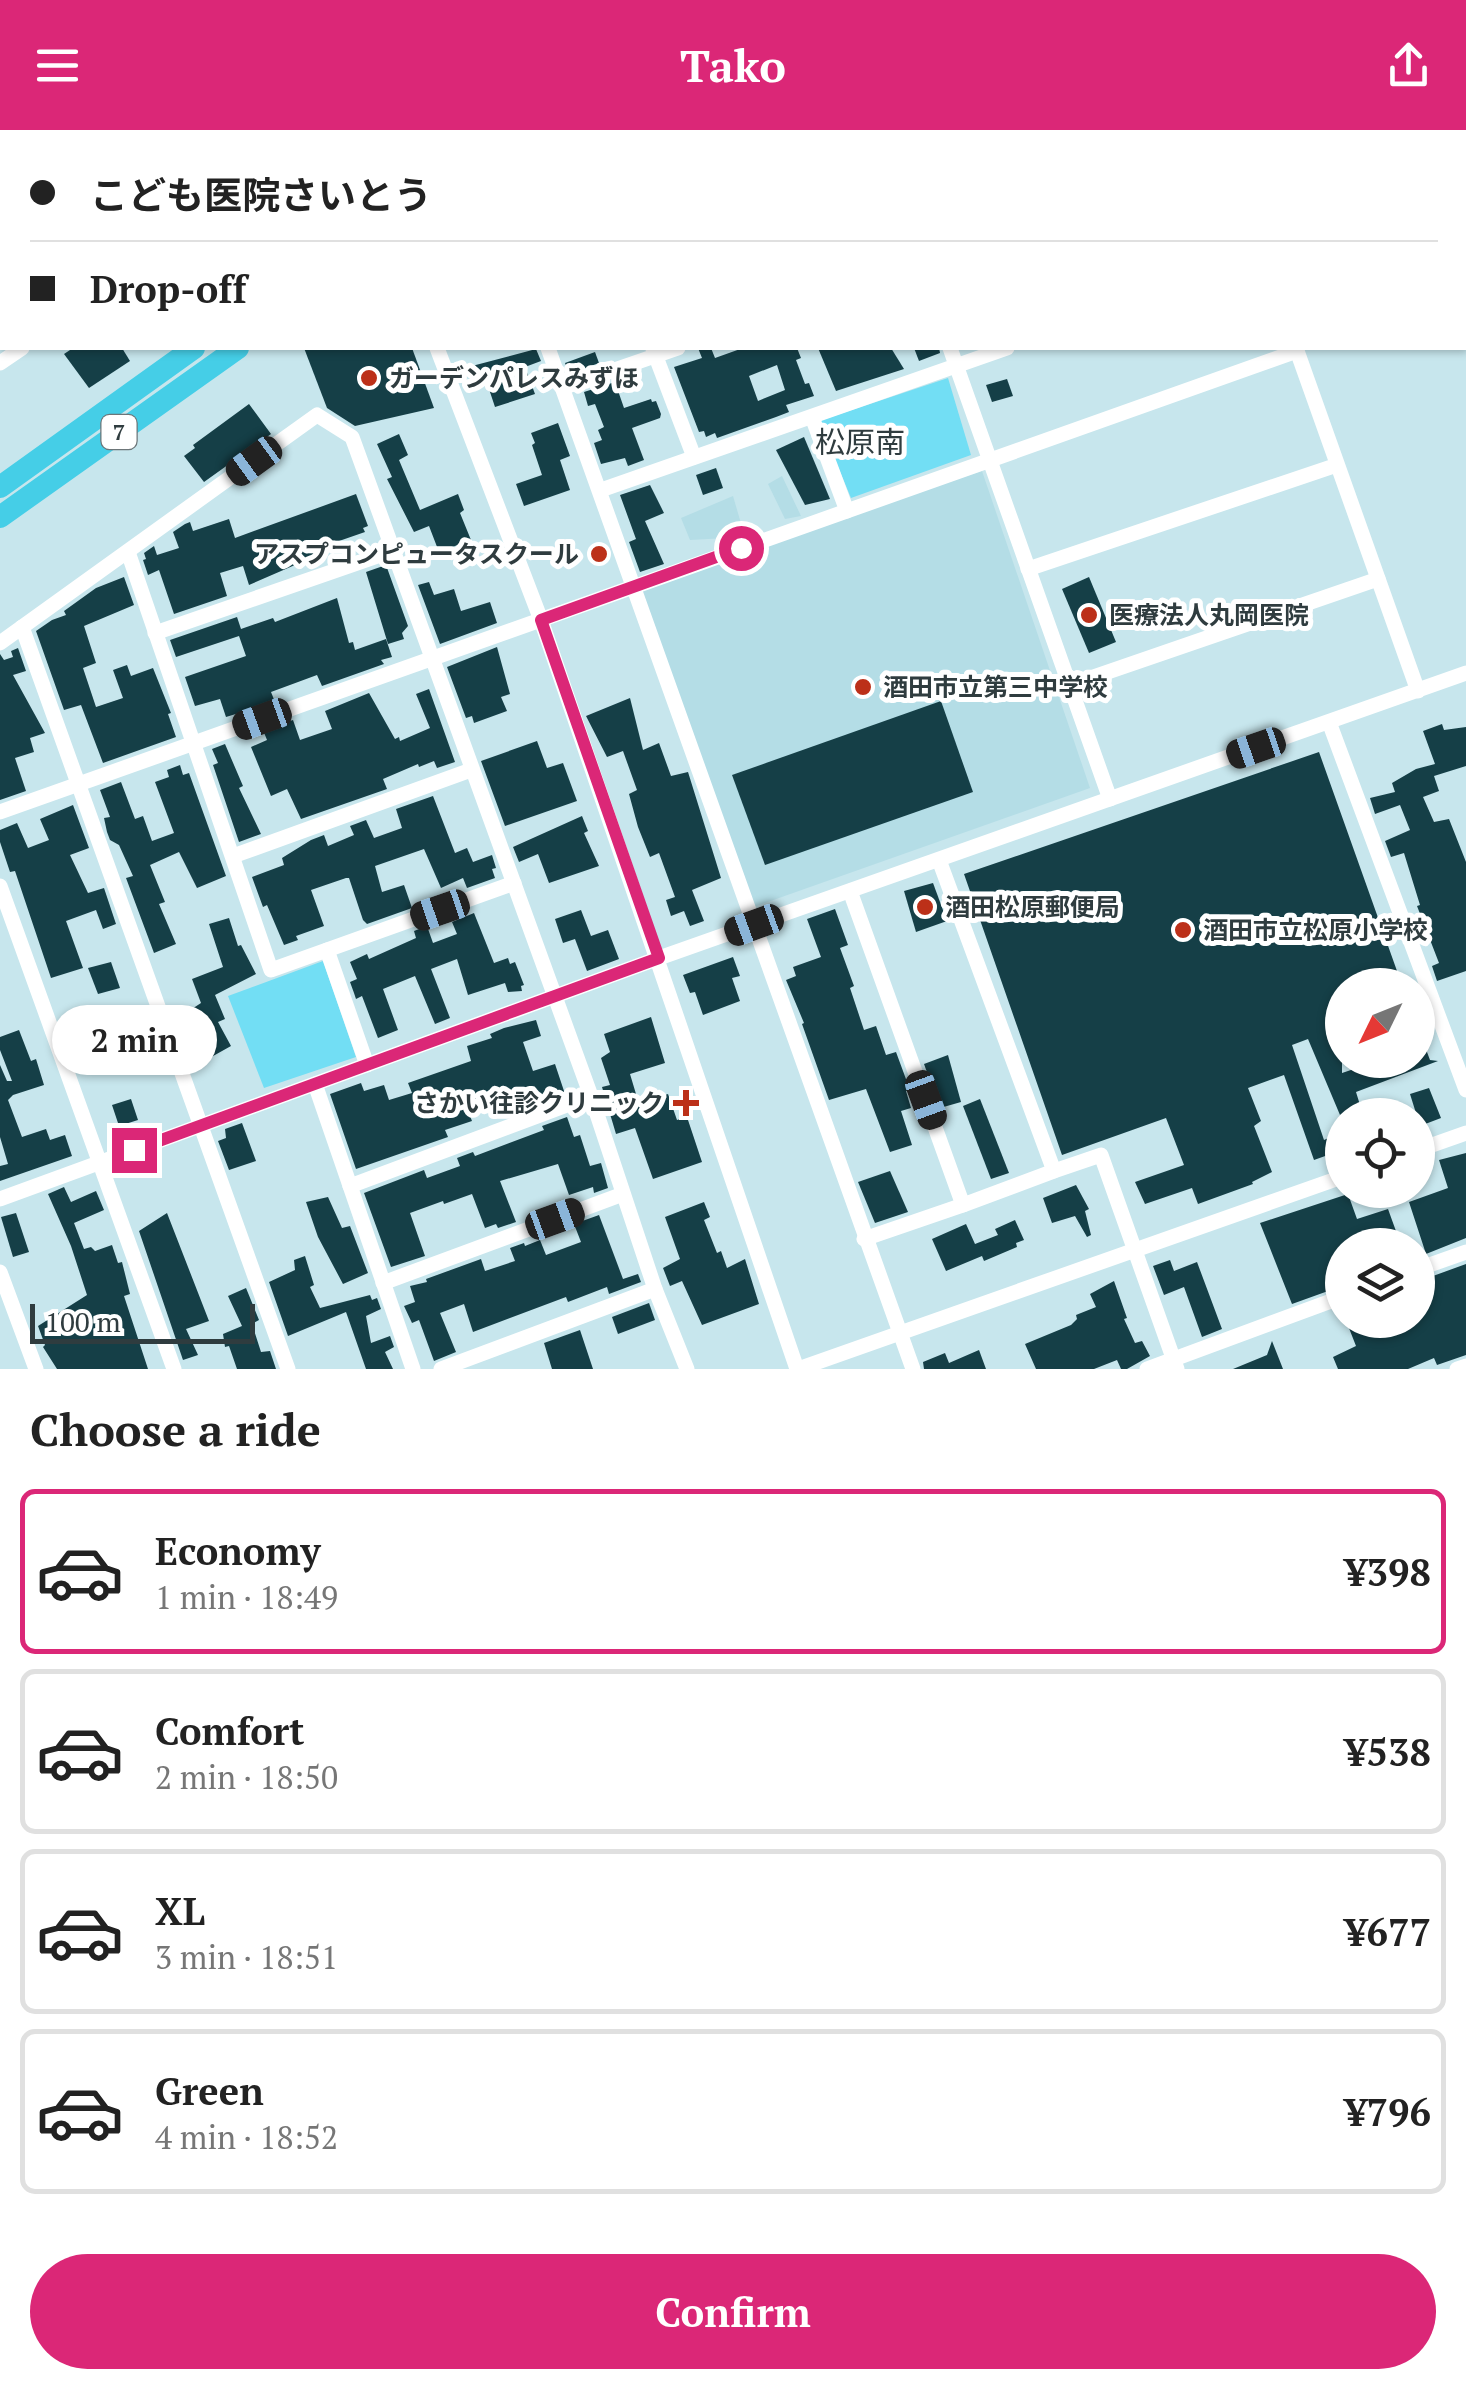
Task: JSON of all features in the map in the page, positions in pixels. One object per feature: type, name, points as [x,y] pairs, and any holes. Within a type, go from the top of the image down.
[{"type":"highway","name":"7","points":[[0,488],[191,350]]},
{"type":"highway","name":"7","points":[[0,517],[235,350]]},
{"type":"street","points":[[438,350],[541,620],[798,1369],[1325,1182]]},
{"type":"street","points":[[549,350],[913,1369]]},
{"type":"street","points":[[951,350],[1110,799]]},
{"type":"street","points":[[602,490],[1001,350]]},
{"type":"street","points":[[0,812],[1293,350]]},
{"type":"street","points":[[1296,350],[1418,691]]},
{"type":"street","points":[[564,388],[654,352],[694,458]]},
{"type":"street","points":[[0,643],[317,415],[352,437],[591,1096],[655,1289],[687,1369]]},
{"type":"street","points":[[812,416],[847,511]]},
{"type":"street","points":[[1028,569],[1338,464]]},
{"type":"street","points":[[155,633],[395,550]]},
{"type":"street","points":[[128,552],[271,970],[514,883]]},
{"type":"street","points":[[1070,685],[1378,579]]},
{"type":"street","points":[[22,628],[288,1369]]},
{"type":"street","points":[[0,1198],[659,958],[1466,673]]},
{"type":"street","points":[[1329,722],[1466,1090]]},
{"type":"street","points":[[233,856],[471,770]]},
{"type":"street","points":[[939,860],[1054,1171]]},
{"type":"street","points":[[0,886],[174,1369]]},
{"type":"street","points":[[850,891],[963,1205]]},
{"type":"street","points":[[327,950],[368,1064]]},
{"type":"street","points":[[314,1084],[413,1369]]},
{"type":"street","points":[[350,1186],[591,1096]]},
{"type":"street","points":[[1435,1144],[1466,1133]]},
{"type":"street","points":[[864,1240],[1102,1155],[1175,1364]]},
{"type":"street","points":[[383,1282],[623,1194]]},
{"type":"street","points":[[1435,1264],[1466,1252]]},
{"type":"street","points":[[0,1272],[36,1369]]},
{"type":"street","points":[[441,1369],[655,1289]]},
{"type":"street","points":[[1148,1369],[1175,1364],[1325,1304]]},
{"type":"street","points":[[1457,1369],[1466,1366]]},
{"type":"shaded area","points":[[948,378],[971,455],[851,498],[819,421]]},
{"type":"shaded area","name":"酒田市立第三中学校","points":[[982,471],[1090,788],[748,909],[635,586]]},
{"type":"shaded area","points":[[782,476],[801,516],[785,519],[768,484]]},
{"type":"shaded area","points":[[733,496],[745,537],[690,540],[681,518]]},
{"type":"shaded area","points":[[323,961],[356,1057],[264,1088],[228,996]]},
{"type":"building","points":[[70,350],[123,350],[130,361],[89,388],[64,354]]},
{"type":"building","name":"ガーデンパレスみずほ","points":[[305,350],[413,350],[434,408],[355,426],[327,408]]},
{"type":"building","points":[[532,350],[536,350],[541,361],[525,367],[535,394],[495,407],[487,383],[480,385],[472,366]]},
{"type":"building","points":[[699,350],[712,350],[715,358],[737,350],[798,350],[801,358],[796,360],[814,396],[786,405],[789,412],[776,417],[717,438],[715,433],[706,437],[704,431],[699,432],[674,367],[702,358]],"holes":[[[777,365],[785,390],[758,401],[749,376]]]},
{"type":"building","points":[[819,350],[892,350],[904,369],[836,391]]},
{"type":"building","points":[[915,350],[939,350],[940,353],[919,361]]},
{"type":"building","points":[[595,352],[599,363],[569,374],[565,363]]},
{"type":"building","points":[[1007,379],[1013,396],[992,402],[986,385]]},
{"type":"building","points":[[615,382],[624,408],[651,399],[656,401],[661,414],[660,418],[632,428],[644,460],[628,466],[625,458],[601,464],[594,443],[602,440],[598,430],[604,427],[595,404],[588,406],[584,392]]},
{"type":"building","points":[[249,404],[271,434],[204,482],[184,456]]},
{"type":"building","points":[[558,423],[570,456],[560,460],[570,490],[524,506],[516,484],[542,475],[531,433]]},
{"type":"building","points":[[399,434],[408,455],[399,460],[420,510],[458,494],[464,510],[460,513],[471,540],[439,552],[429,526],[414,532],[387,479],[392,477],[377,444]]},
{"type":"building","points":[[804,437],[830,499],[805,505],[776,450]]},
{"type":"building","points":[[716,468],[723,488],[703,495],[696,475]]},
{"type":"building","points":[[650,485],[664,513],[645,521],[664,564],[640,572],[629,542],[636,539],[620,495]]},
{"type":"building","points":[[356,494],[368,526],[363,528],[365,532],[316,549],[318,555],[249,585],[243,566],[220,573],[227,596],[174,614],[159,570],[148,575],[144,553],[154,546],[157,555],[179,548],[173,532],[190,522],[193,531],[229,519],[235,538]]},
{"type":"building","points":[[386,565],[408,626],[402,633],[404,639],[388,644],[366,572]]},
{"type":"building","points":[[124,577],[134,605],[84,626],[96,663],[83,668],[96,707],[123,698],[113,670],[127,665],[131,676],[153,668],[176,737],[103,763],[81,705],[64,710],[36,631],[66,615],[64,611],[96,588]]},
{"type":"building","name":"医療法人丸岡医院","points":[[1089,577],[1116,642],[1089,653],[1062,589]]},
{"type":"building","points":[[429,582],[434,595],[454,589],[461,611],[490,602],[497,623],[440,644],[418,585]]},
{"type":"building","points":[[337,598],[349,643],[353,642],[355,650],[386,639],[392,657],[381,660],[384,664],[322,686],[317,675],[271,692],[275,702],[226,717],[220,699],[195,706],[185,677],[246,656],[239,636],[176,657],[170,640],[237,617],[241,629],[273,618],[275,622]]},
{"type":"building","points":[[497,647],[510,694],[501,697],[507,711],[474,723],[472,716],[466,718],[447,667]]},
{"type":"building","points":[[18,648],[26,671],[13,675],[45,733],[30,738],[34,752],[15,758],[26,791],[0,800],[0,654],[4,660],[13,657],[11,651]]},
{"type":"building","points":[[429,689],[455,762],[437,768],[434,761],[419,767],[418,764],[383,779],[387,789],[301,819],[287,789],[271,796],[251,747],[267,740],[263,730],[293,720],[300,740],[332,729],[325,711],[369,693],[395,739],[399,737],[400,741],[430,728],[416,694]]},
{"type":"building","points":[[630,698],[643,750],[659,743],[671,776],[688,772],[721,878],[692,890],[704,921],[690,926],[684,911],[671,916],[666,900],[675,897],[659,853],[650,857],[638,827],[629,794],[637,790],[623,751],[607,757],[586,716]]},
{"type":"building","points":[[941,701],[973,792],[765,865],[732,775]]},
{"type":"building","points":[[1442,724],[1444,730],[1466,727],[1466,766],[1434,776],[1439,791],[1423,797],[1434,822],[1449,819],[1466,862],[1466,971],[1437,981],[1432,966],[1439,963],[1417,906],[1420,905],[1404,853],[1391,857],[1385,841],[1410,830],[1400,805],[1375,814],[1370,798],[1395,792],[1392,783],[1416,769],[1435,764],[1423,731]]},
{"type":"building","points":[[537,741],[547,768],[563,763],[577,801],[505,826],[481,761]]},
{"type":"building","points":[[225,744],[243,786],[239,788],[261,834],[239,842],[213,765],[218,763],[212,749]]},
{"type":"building","name":"酒田市立松原小学校","points":[[1319,752],[1396,968],[1325,968],[1325,1078],[1393,1078],[1356,1092],[1358,1098],[1333,1098],[1308,1039],[1292,1045],[1325,1140],[1325,1156],[1314,1160],[1284,1075],[1248,1088],[1261,1121],[1254,1126],[1272,1172],[1253,1184],[1198,1204],[1192,1188],[1145,1204],[1135,1182],[1184,1165],[1166,1118],[1062,1155],[964,874]]},
{"type":"building","points":[[180,765],[183,775],[189,773],[226,876],[197,888],[179,852],[150,865],[165,902],[159,904],[176,944],[154,953],[126,878],[133,876],[119,845],[110,840],[107,832],[104,818],[110,817],[100,790],[121,782],[135,819],[143,816],[152,841],[174,833],[155,782],[169,777],[167,770]]},
{"type":"building","points":[[433,796],[455,853],[467,848],[473,862],[492,855],[495,878],[467,888],[463,878],[441,888],[424,849],[375,866],[382,892],[404,885],[412,908],[367,924],[346,878],[311,890],[324,926],[284,945],[252,877],[284,865],[282,858],[311,840],[324,835],[328,846],[354,835],[350,826],[366,820],[374,838],[402,828],[396,809]]},
{"type":"building","points":[[73,805],[89,848],[70,855],[88,893],[104,888],[116,924],[103,929],[96,910],[66,921],[83,968],[51,978],[15,871],[10,872],[0,830],[17,823],[28,848],[49,840],[40,819]]},
{"type":"building","points":[[582,816],[588,831],[584,833],[599,866],[549,883],[538,854],[519,862],[513,847]]},
{"type":"building","points":[[933,883],[947,921],[916,932],[904,891]]},
{"type":"building","points":[[835,909],[848,945],[840,948],[864,1030],[876,1026],[886,1055],[896,1052],[910,1090],[906,1091],[911,1108],[901,1111],[912,1145],[890,1152],[866,1089],[829,1100],[786,980],[796,976],[793,967],[821,957],[807,919]]},
{"type":"building","points":[[581,910],[591,936],[608,930],[619,959],[587,971],[575,939],[563,943],[555,919]]},
{"type":"building","points":[[474,913],[494,963],[508,958],[510,964],[515,962],[524,985],[522,991],[508,992],[505,983],[468,995],[457,959],[431,969],[450,1018],[435,1024],[415,976],[383,989],[398,1030],[378,1038],[362,996],[356,999],[350,982],[357,979],[350,962],[367,954],[369,959],[416,938],[414,931],[427,926],[433,943],[457,934],[452,922]]},
{"type":"building","points":[[229,918],[238,946],[241,945],[256,974],[215,995],[225,1019],[218,1022],[231,1046],[197,1065],[175,1020],[201,1003],[192,979],[223,967],[209,924]]},
{"type":"building","points":[[733,957],[740,976],[732,978],[740,1001],[703,1015],[695,992],[690,993],[683,975]]},
{"type":"building","points":[[111,962],[120,988],[98,994],[88,968]]},
{"type":"building","points":[[94,1015],[101,1031],[75,1039],[69,1023]]},
{"type":"building","points":[[651,1017],[665,1063],[630,1074],[639,1104],[668,1094],[677,1120],[687,1117],[702,1162],[653,1179],[635,1128],[616,1134],[602,1087],[610,1085],[601,1058],[610,1052],[604,1034]]},
{"type":"building","points":[[536,1020],[541,1036],[523,1042],[533,1071],[555,1064],[565,1094],[506,1116],[502,1105],[470,1116],[472,1121],[445,1130],[448,1137],[356,1169],[330,1094],[361,1083],[364,1091],[384,1085],[389,1100],[412,1093],[408,1083],[471,1061],[467,1046],[492,1038],[490,1034],[504,1028]]},
{"type":"building","points":[[19,1030],[31,1061],[36,1059],[44,1085],[8,1100],[22,1137],[46,1129],[50,1140],[65,1135],[72,1156],[0,1181],[0,1166],[8,1164],[0,1137],[0,1065],[7,1081],[12,1081],[0,1050],[0,1037]]},
{"type":"building","points":[[948,1055],[961,1102],[940,1108],[924,1064]]},
{"type":"building","points":[[1429,1088],[1433,1098],[1411,1098],[1410,1094]]},
{"type":"building","points":[[131,1099],[138,1120],[119,1126],[112,1105]]},
{"type":"building","points":[[980,1099],[1009,1173],[991,1179],[963,1106]]},
{"type":"building","points":[[567,1117],[574,1137],[580,1135],[590,1166],[601,1163],[608,1188],[594,1193],[593,1187],[569,1195],[558,1164],[500,1181],[516,1222],[498,1228],[496,1224],[485,1228],[472,1194],[410,1213],[425,1256],[391,1267],[364,1193],[424,1170],[427,1178],[460,1166],[457,1158],[473,1152],[475,1156]]},
{"type":"building","points":[[242,1123],[256,1161],[229,1170],[218,1141],[226,1138],[225,1129]]},
{"type":"building","points":[[1466,1153],[1466,1238],[1435,1250],[1435,1228],[1418,1228],[1411,1208],[1435,1208],[1435,1193],[1448,1188],[1439,1160]]},
{"type":"building","points":[[890,1171],[908,1212],[875,1223],[858,1182]]},
{"type":"building","points":[[1076,1185],[1089,1209],[1085,1211],[1091,1235],[1087,1237],[1075,1216],[1052,1223],[1043,1198]]},
{"type":"building","points":[[64,1187],[71,1202],[96,1191],[104,1210],[74,1223],[84,1249],[91,1247],[95,1251],[112,1245],[118,1263],[122,1262],[130,1294],[124,1296],[148,1369],[57,1369],[43,1347],[38,1326],[87,1295],[48,1194]]},
{"type":"building","points":[[328,1197],[342,1228],[350,1226],[368,1273],[343,1284],[318,1237],[306,1202]]},
{"type":"building","points":[[704,1202],[710,1217],[704,1220],[717,1253],[721,1251],[727,1268],[745,1259],[759,1304],[702,1325],[682,1281],[670,1286],[663,1268],[680,1259],[665,1217]]},
{"type":"building","points":[[1325,1202],[1325,1208],[1353,1208],[1357,1219],[1388,1209],[1395,1228],[1325,1228],[1325,1292],[1292,1304],[1260,1223]]},
{"type":"building","points":[[16,1213],[29,1252],[13,1257],[1,1217]]},
{"type":"building","points":[[167,1213],[209,1321],[186,1329],[198,1355],[183,1360],[139,1231]]},
{"type":"building","points":[[599,1215],[623,1279],[638,1274],[641,1282],[609,1294],[607,1287],[568,1302],[566,1297],[473,1332],[464,1304],[440,1313],[456,1352],[434,1361],[419,1320],[412,1323],[404,1306],[415,1302],[410,1286],[481,1259],[485,1271],[515,1261],[510,1248],[524,1243],[525,1246],[540,1240],[546,1255],[581,1242],[574,1224]]},
{"type":"building","points":[[1015,1220],[1024,1240],[1016,1243],[1017,1247],[946,1271],[932,1239],[966,1224],[975,1244],[998,1235],[995,1229]]},
{"type":"building","points":[[305,1256],[314,1285],[310,1287],[320,1308],[370,1295],[372,1300],[377,1298],[381,1309],[366,1316],[371,1343],[390,1336],[394,1347],[385,1352],[393,1369],[366,1369],[346,1312],[288,1336],[269,1282],[295,1270],[294,1260]]},
{"type":"building","points":[[1170,1260],[1174,1271],[1197,1262],[1222,1329],[1202,1337],[1184,1287],[1164,1295],[1153,1266]]},
{"type":"building","points":[[1466,1264],[1466,1355],[1437,1365],[1434,1358],[1408,1369],[1338,1369],[1333,1357],[1356,1346],[1353,1338],[1435,1338],[1435,1275]]},
{"type":"building","points":[[1114,1281],[1135,1343],[1142,1341],[1150,1356],[1127,1369],[1121,1369],[1117,1360],[1094,1369],[1036,1369],[1025,1344],[1071,1325],[1076,1315],[1096,1307],[1090,1294]]},
{"type":"building","points":[[246,1288],[259,1320],[252,1324],[261,1352],[270,1351],[276,1369],[237,1369],[229,1346],[225,1347],[223,1334],[242,1326],[228,1296]]},
{"type":"building","points":[[649,1303],[655,1320],[618,1334],[612,1317]]},
{"type":"building","points":[[580,1330],[593,1369],[552,1369],[544,1343]]},
{"type":"building","points":[[1272,1341],[1283,1369],[1233,1369],[1267,1355]]},
{"type":"building","points":[[979,1350],[986,1369],[924,1369],[923,1362],[945,1353],[949,1363]]},
{"type":"place","name":"ガーデンパレスみずほ","points":[[369,378]]},
{"type":"place","name":"アスプコンピュータスクール","points":[[599,554]]},
{"type":"place","name":"医療法人丸岡医院","points":[[1089,615]]},
{"type":"place","name":"酒田市立第三中学校","points":[[863,687]]},
{"type":"place","name":"酒田松原郵便局","points":[[925,907]]},
{"type":"place","name":"酒田市立松原小学校","points":[[1183,930]]},
{"type":"place","name":"さかい往診クリニック","points":[[686,1103]]},
{"type":"district","name":"松原南","points":[[860,443]]},
{"type":"route","points":[[134,1150],[659,958],[541,620],[741,548]]}]
